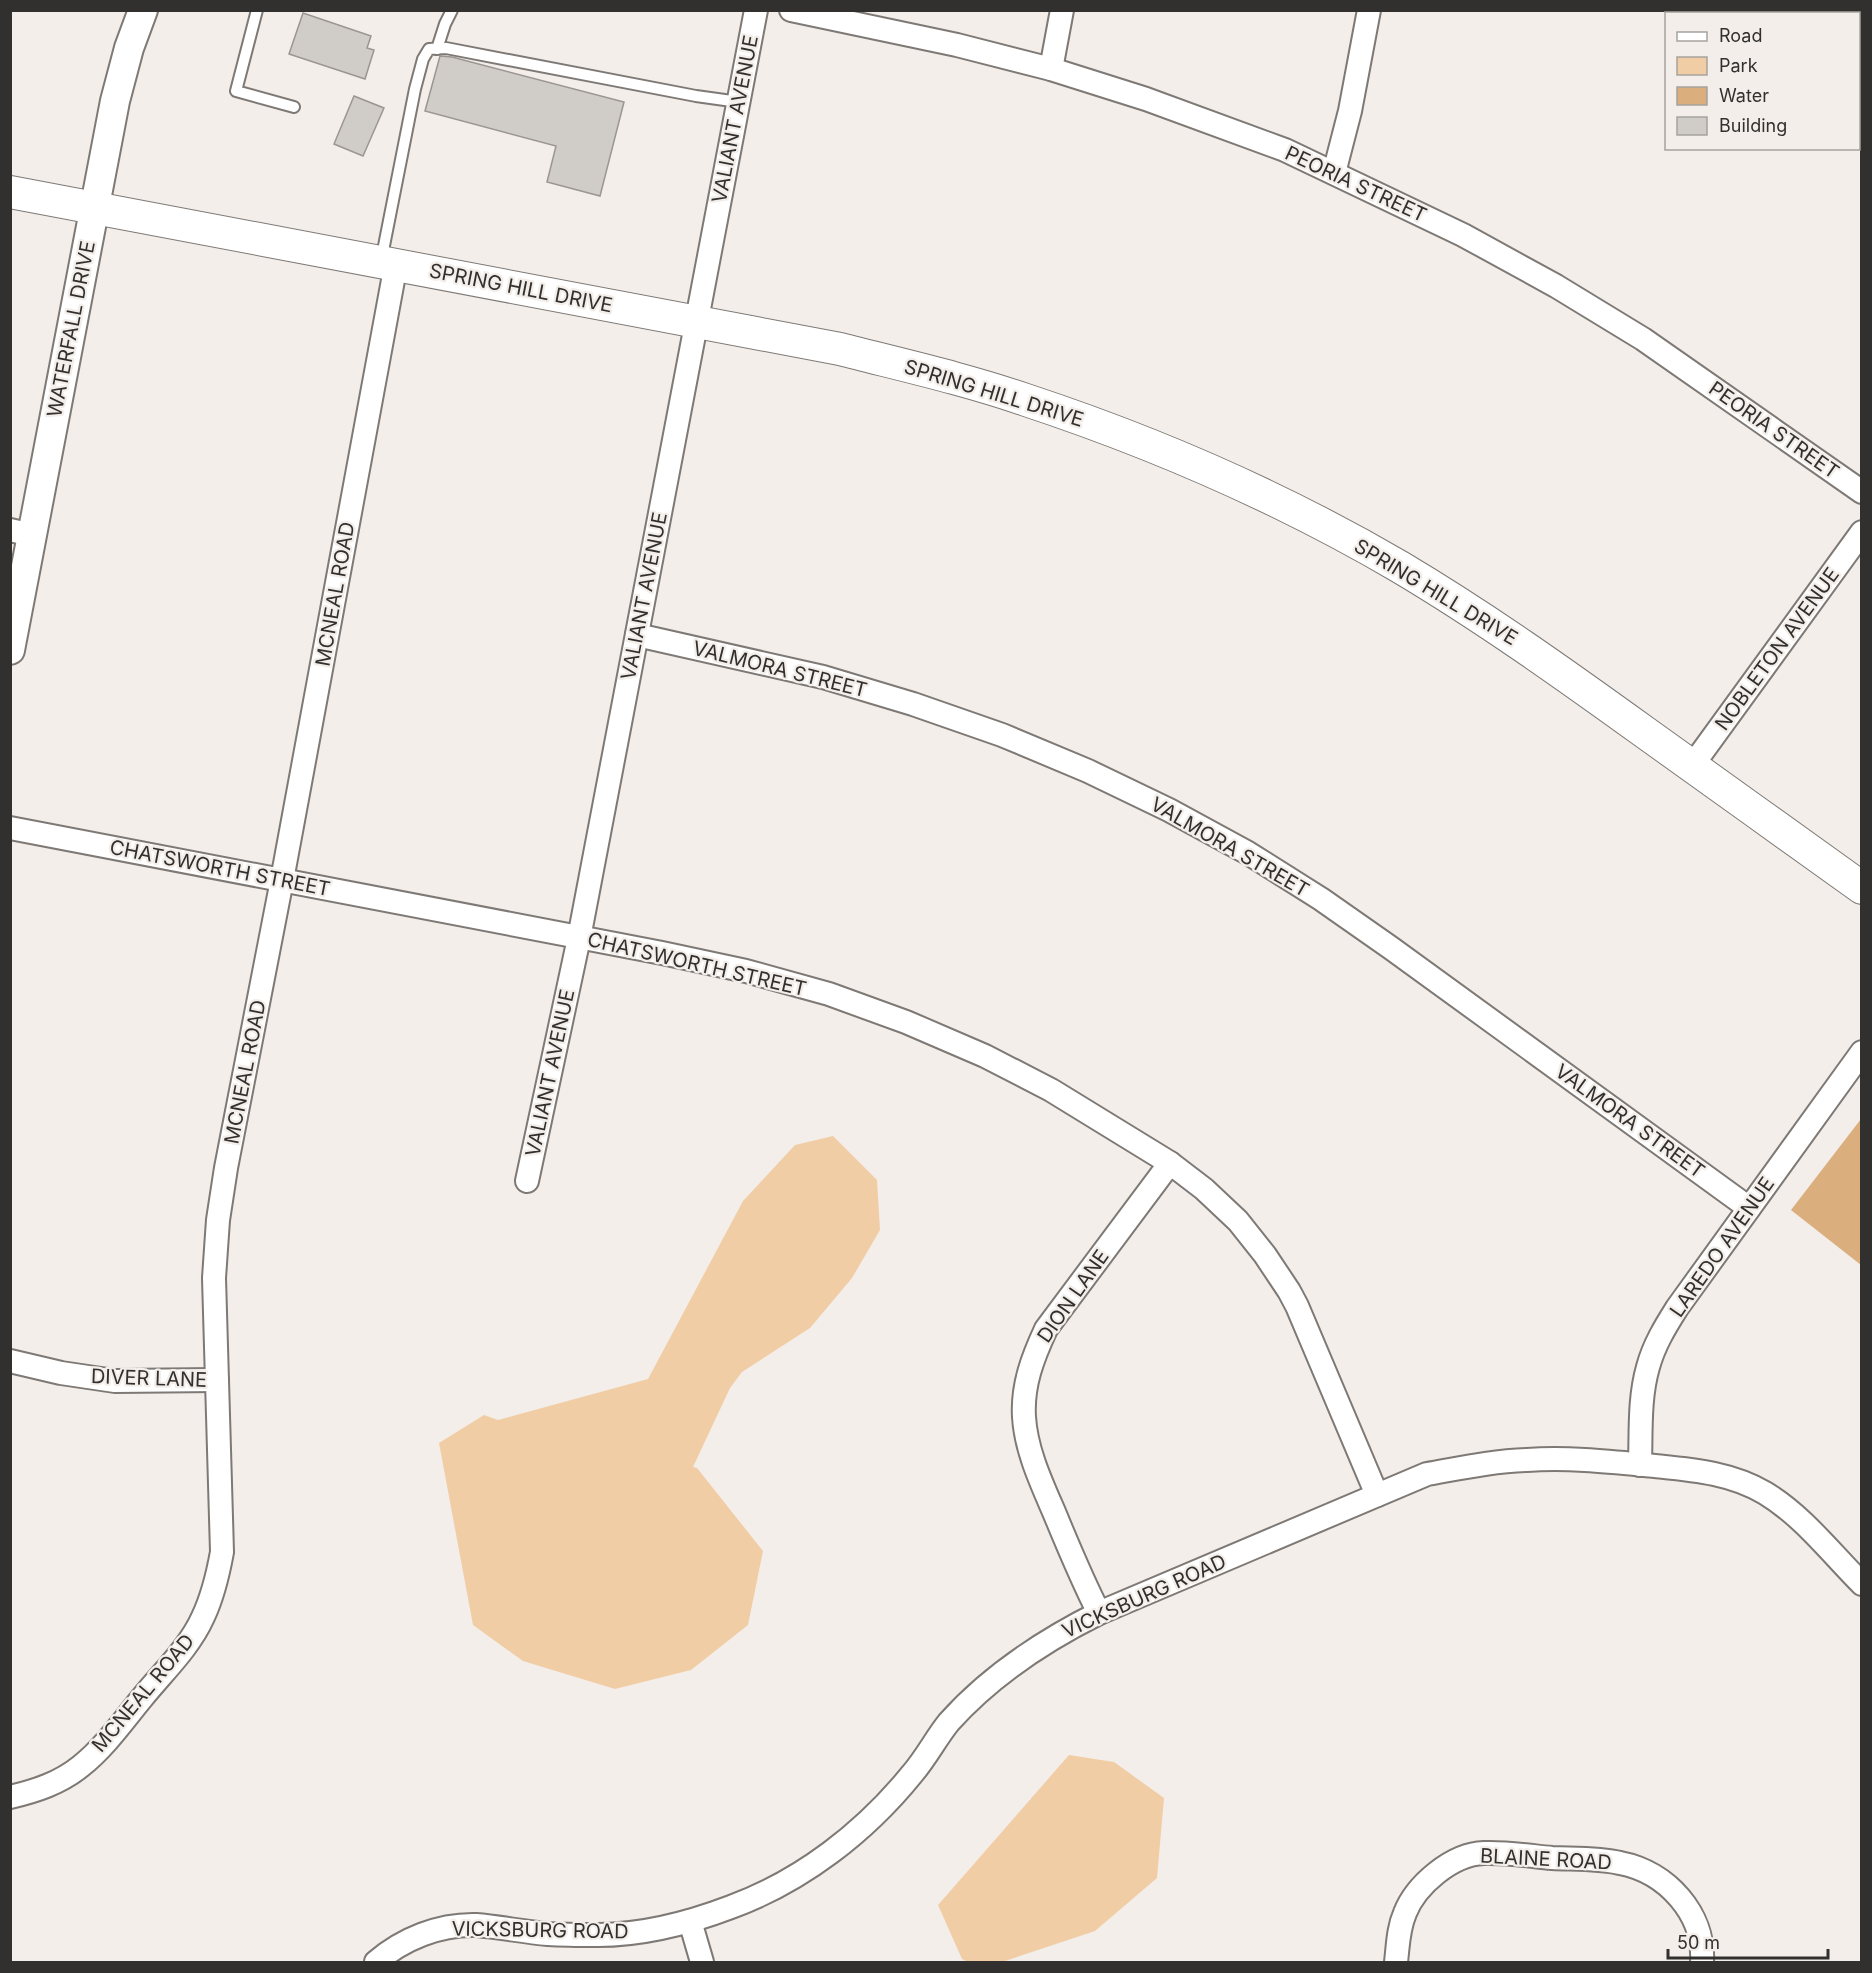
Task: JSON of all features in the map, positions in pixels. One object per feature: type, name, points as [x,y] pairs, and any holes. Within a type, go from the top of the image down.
[{"type":"main road","name":"SPRING HILL DRIVE","points":[[10,192],[840,349],[1024,399],[1128,436],[1221,475],[1309,518],[1398,566],[1472,611],[1550,663],[1862,888]]},
{"type":"street","name":"WATERFALL DRIVE","points":[[10,650],[21,532],[94,208],[115,101],[142,10]]},
{"type":"street","name":"VALIANT AVENUE","points":[[527,1181],[579,938],[756,10]]},
{"type":"street","name":"PEORIA STREET","points":[[791,10],[957,45],[1051,69],[1245,134],[1334,173],[1463,235],[1566,291],[1643,339],[1862,492]]},
{"type":"street","points":[[1051,69],[1062,10]]},
{"type":"street","points":[[1334,173],[1350,111],[1369,10]]},
{"type":"street","name":"MCNEAL ROAD","points":[[10,1797],[32,1792],[57,1782],[87,1761],[100,1748],[186,1646],[202,1619],[215,1586],[222,1552],[214,1278],[218,1220],[282,880],[388,263]]},
{"type":"street","name":"NOBLETON AVENUE","points":[[1692,766],[1862,532]]},
{"type":"street","name":"VALMORA STREET","points":[[637,635],[824,677],[913,704],[1002,735],[1088,771],[1169,810],[1248,853],[1330,905],[1749,1208]]},
{"type":"street","name":"CHATSWORTH STREET","points":[[10,828],[746,971],[829,994],[906,1022],[985,1056],[1051,1090],[1170,1163],[1204,1189],[1238,1221],[1265,1255],[1297,1306],[1377,1495]]},
{"type":"street","name":"LAREDO AVENUE","points":[[1640,1465],[1643,1394],[1648,1367],[1660,1334],[1862,1052]]},
{"type":"street","name":"DION LANE","points":[[1099,1613],[1079,1573],[1041,1483],[1027,1442],[1024,1415],[1025,1388],[1032,1357],[1046,1329],[1170,1163]]},
{"type":"street","name":"DIVER LANE","points":[[10,1361],[61,1374],[115,1381],[217,1380]]},
{"type":"street","name":"VICKSBURG ROAD","points":[[376,1962],[417,1936],[447,1928],[474,1925],[551,1934],[601,1935],[648,1930],[690,1921],[733,1907],[772,1889],[812,1865],[850,1838],[885,1806],[913,1774],[949,1723],[984,1687],[1021,1658],[1064,1630],[1099,1613],[1428,1474],[1477,1465],[1528,1460],[1583,1460],[1708,1471],[1738,1480],[1783,1504],[1860,1581]]},
{"type":"street","name":"BLAINE ROAD","points":[[1396,1962],[1399,1935],[1405,1912],[1419,1889],[1449,1864],[1483,1852],[1619,1862],[1642,1869],[1659,1878],[1674,1890],[1688,1909],[1697,1926],[1703,1949],[1702,1962]]},
{"type":"street","points":[[690,1921],[702,1962]]},
{"type":"lane","points":[[257,10],[236,91],[294,107]]},
{"type":"lane","points":[[437,49],[452,10]]},
{"type":"lane","points":[[388,263],[415,89],[423,59],[429,49],[446,48],[696,96],[739,102]]},
{"type":"green space","points":[[833,1136],[877,1180],[880,1230],[852,1278],[810,1328],[742,1372],[730,1388],[693,1467],[697,1468],[763,1551],[748,1625],[691,1670],[615,1689],[523,1661],[473,1625],[439,1443],[484,1415],[498,1420],[648,1379],[743,1201],[795,1145]]},
{"type":"green space","points":[[1069,1755],[1114,1762],[1164,1798],[1157,1878],[1095,1931],[1002,1962],[968,1962],[962,1959],[938,1905]]},
{"type":"water","points":[[1861,1119],[1861,1265],[1791,1210]]},
{"type":"building","points":[[303,13],[371,36],[367,48],[374,50],[365,79],[289,54]]},
{"type":"building","points":[[440,56],[452,57],[624,102],[600,196],[547,182],[556,146],[425,111]]},
{"type":"building","points":[[354,96],[384,108],[363,156],[334,144]]}]
